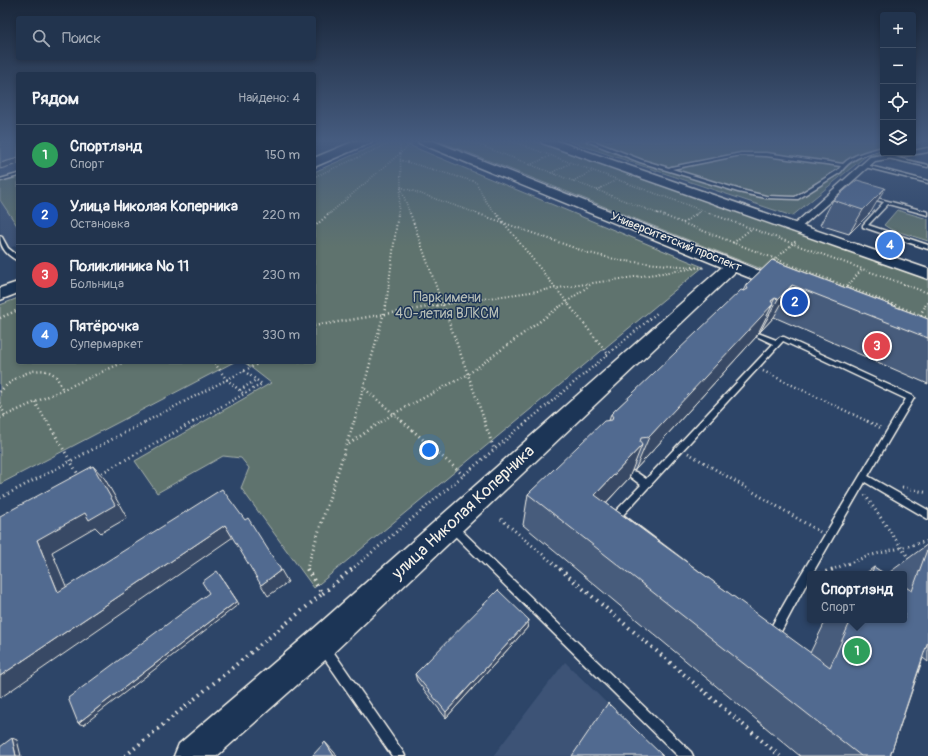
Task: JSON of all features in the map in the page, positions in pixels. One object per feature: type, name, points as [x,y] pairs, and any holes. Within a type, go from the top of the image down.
[{"type":"main road","name":"Университетский проспект","points":[[505,176],[719,269],[758,275],[797,291]]},
{"type":"main road","points":[[647,176],[928,274]]},
{"type":"main road","name":"улица Николая Коперника","points":[[190,756],[215,744],[321,643],[450,525],[719,269]]},
{"type":"main road","points":[[0,278],[16,272]]},
{"type":"main road","points":[[0,294],[16,288]]},
{"type":"street","points":[[801,230],[856,176]]},
{"type":"lane","points":[[0,180],[13,176]]},
{"type":"lane","points":[[693,176],[740,191],[766,197],[796,198],[831,176]]},
{"type":"lane","points":[[906,176],[928,182]]},
{"type":"lane","points":[[868,196],[928,214]]},
{"type":"lane","points":[[888,202],[865,226],[928,247]]},
{"type":"lane","points":[[0,238],[6,249],[16,257]]},
{"type":"lane","points":[[758,335],[777,343]]},
{"type":"lane","points":[[807,574],[773,635],[617,516],[782,338],[910,398],[809,571]]},
{"type":"lane","points":[[632,474],[646,484]]},
{"type":"lane","points":[[863,477],[928,515]]},
{"type":"lane","points":[[450,525],[687,756]]},
{"type":"lane","points":[[321,643],[336,667],[399,756]]},
{"type":"path","points":[[316,225],[373,176]]},
{"type":"path","points":[[322,594],[307,568],[365,389],[385,313],[401,187],[401,176]]},
{"type":"path","points":[[456,176],[476,182],[485,200],[608,354]]},
{"type":"path","points":[[560,176],[928,318]]},
{"type":"path","points":[[573,181],[582,176]]},
{"type":"path","points":[[607,176],[928,293]]},
{"type":"path","points":[[597,191],[617,180]]},
{"type":"path","points":[[401,187],[589,253],[622,261],[719,269]]},
{"type":"path","points":[[401,187],[494,449]]},
{"type":"path","points":[[682,224],[701,210]]},
{"type":"path","points":[[733,243],[751,229]]},
{"type":"path","points":[[758,275],[793,244],[801,230]]},
{"type":"path","points":[[316,326],[385,313],[590,284],[719,269]]},
{"type":"path","points":[[847,287],[862,269]]},
{"type":"path","points":[[348,444],[393,414],[467,375],[590,284]]},
{"type":"path","points":[[920,315],[928,302]]},
{"type":"path","points":[[125,756],[322,594],[662,309]]},
{"type":"path","points":[[0,318],[16,311]]},
{"type":"path","points":[[0,418],[120,364]]},
{"type":"path","points":[[215,364],[226,379],[244,394]]},
{"type":"path","points":[[0,498],[256,364]]},
{"type":"path","points":[[755,367],[890,432]]},
{"type":"path","points":[[0,392],[4,387],[17,378],[40,370],[47,371],[55,375],[63,390]]},
{"type":"path","points":[[98,476],[262,384],[243,370]]},
{"type":"path","points":[[240,390],[256,380]]},
{"type":"path","points":[[365,389],[463,475]]},
{"type":"path","points":[[35,402],[69,462],[80,478]]},
{"type":"path","points":[[0,403],[5,416]]},
{"type":"path","points":[[679,448],[828,537]]},
{"type":"path","points":[[858,485],[914,566]]},
{"type":"path","points":[[501,519],[780,756]]},
{"type":"path","points":[[828,571],[868,556],[928,541]]},
{"type":"shaded area","points":[[0,176],[16,176],[16,246],[0,251]]},
{"type":"shaded area","points":[[565,662],[660,756],[493,756]]},
{"type":"green space","name":"Парк имени 40-летия ВЛКСМ","points":[[316,176],[484,176],[703,267],[314,588],[241,488],[249,468],[241,458],[223,456],[157,493],[135,461],[271,383],[247,364],[316,364]]},
{"type":"green space","points":[[528,176],[635,176],[928,279],[928,335]]},
{"type":"green space","points":[[673,176],[841,176],[792,216]]},
{"type":"green space","points":[[16,177],[16,224],[0,200],[0,182]]},
{"type":"green space","points":[[897,210],[928,219],[928,241],[890,229],[884,225]]},
{"type":"green space","points":[[16,299],[16,364],[230,364],[0,484],[0,305]]},
{"type":"building","points":[[857,180],[885,188],[863,210],[833,200]]},
{"type":"building","points":[[772,260],[928,319],[928,338],[792,285],[778,299],[775,298],[771,301],[773,304],[649,437],[641,438],[640,442],[642,445],[595,495],[830,667],[850,623],[907,623],[907,588],[912,591],[928,547],[928,641],[890,756],[861,756],[528,494],[604,421],[612,420],[613,417],[611,414],[741,290],[744,291],[748,289],[746,285]]},
{"type":"building","points":[[93,466],[115,505],[89,520],[85,513],[37,540],[58,592],[222,489],[245,520],[248,518],[281,570],[261,585],[225,525],[0,676],[0,516]]},
{"type":"building","points":[[874,567],[880,571],[872,571]]},
{"type":"building","points":[[217,571],[237,601],[78,723],[68,698],[209,593],[202,582]]},
{"type":"building","points":[[498,590],[529,620],[446,712],[415,674]]},
{"type":"building","points":[[608,703],[663,756],[572,756]]},
{"type":"building","points":[[12,738],[16,756],[0,756],[0,747]]},
{"type":"building","points":[[325,742],[334,756],[312,756]]},
{"type":"place","name":"Пятёрочка","points":[[890,245]]},
{"type":"place","name":"Улица Николая Коперника","points":[[795,302]]},
{"type":"place","name":"Поликлиника № 11","points":[[877,346]]},
{"type":"place","name":"Спортлэнд","points":[[857,651]]}]
